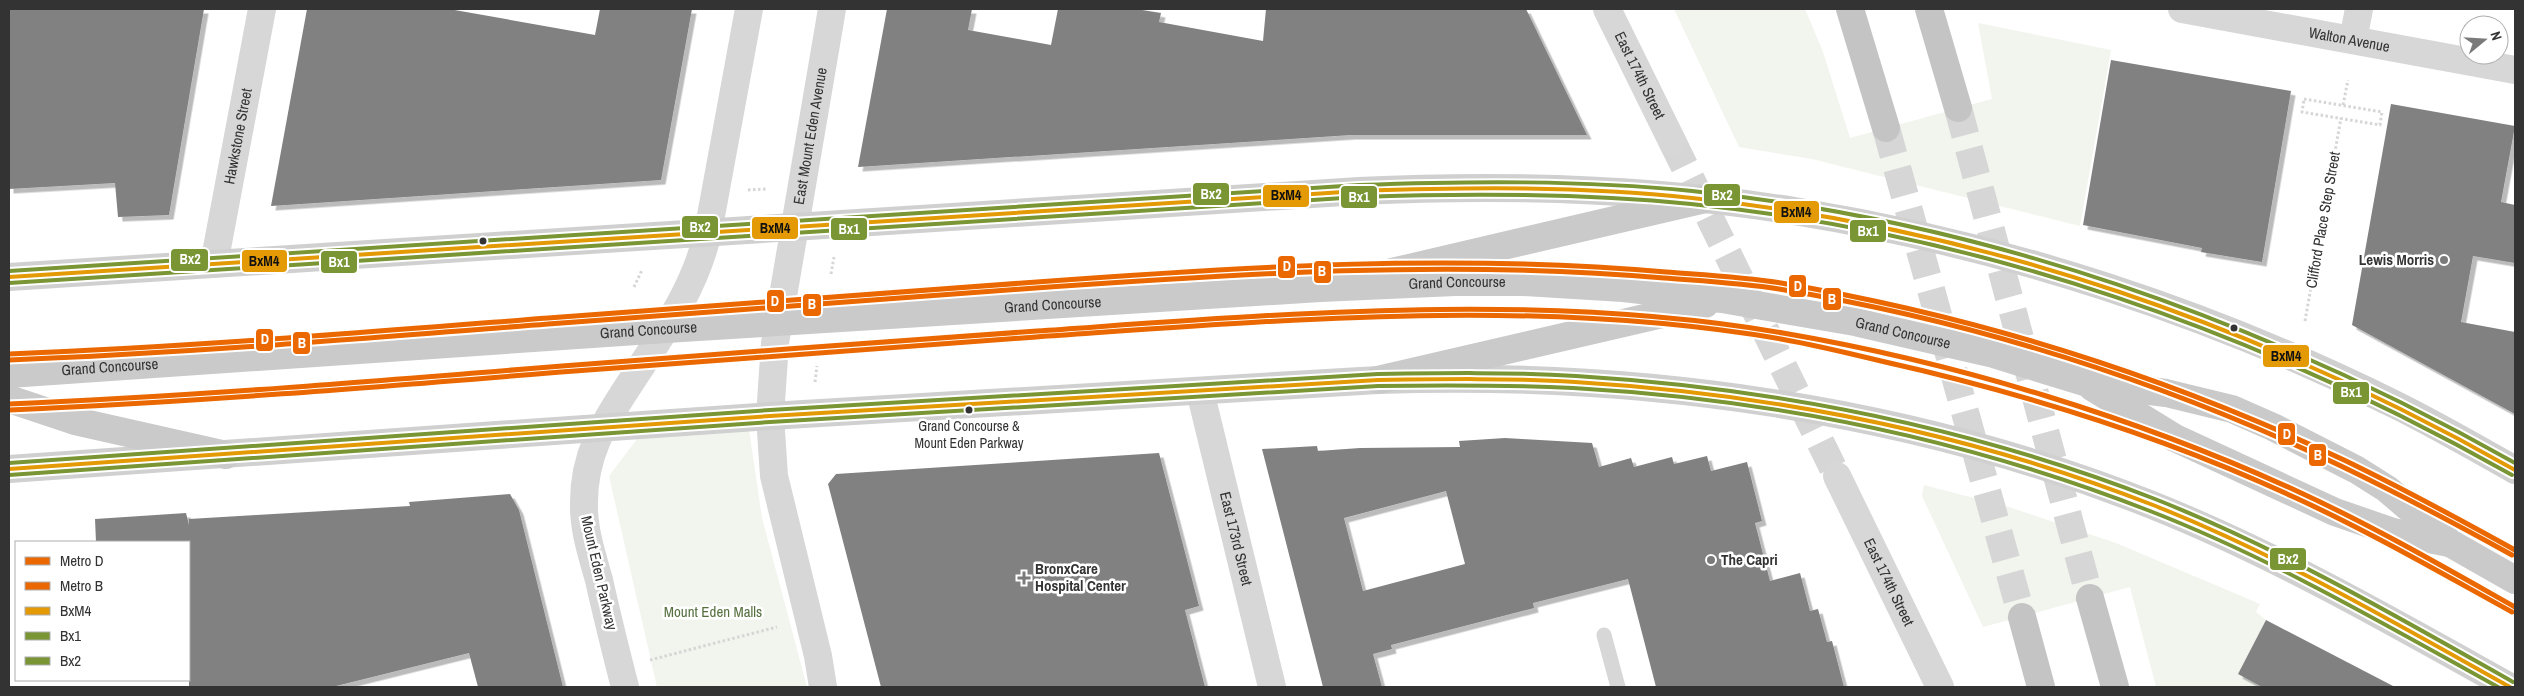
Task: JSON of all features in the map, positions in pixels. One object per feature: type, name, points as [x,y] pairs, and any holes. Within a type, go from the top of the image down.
[{"type":"highway","points":[[1850,9],[1886,128]]},
{"type":"highway","points":[[1929,9],[1958,108],[1945,9]]},
{"type":"highway","points":[[2090,598],[2115,687]]},
{"type":"highway","points":[[2022,617],[2041,687]]},
{"type":"main road","points":[[1320,288],[1705,200]]},
{"type":"main road","name":"Grand Concourse","points":[[9,374],[666,329],[1320,288],[1455,282],[1523,282],[1624,288],[1722,299],[1821,315],[1933,339],[2006,358],[2088,384],[2199,400],[2232,409],[2327,453],[2388,489],[2450,543],[2515,580]]},
{"type":"main road","points":[[1378,380],[1722,299]]},
{"type":"main road","name":"Grand Concourse","points":[[2088,384],[2175,438],[2335,512],[2384,529],[2450,543]]},
{"type":"main road","points":[[9,399],[76,421],[226,455]]},
{"type":"street","name":"Hawkstone Street","points":[[214,264],[262,9]]},
{"type":"street","points":[[708,232],[749,9]]},
{"type":"street","name":"East Mount Eden Avenue","points":[[778,322],[832,9]]},
{"type":"street","name":"East 174th Street","points":[[1607,9],[1672,141]]},
{"type":"street","name":"Walton Avenue","points":[[2182,9],[2515,70]]},
{"type":"street","points":[[2353,40],[2359,9]]},
{"type":"street","points":[[9,277],[1407,188],[1548,189],[1705,200],[1801,212],[1906,233],[2049,269],[2105,287],[2200,321],[2318,370],[2398,406],[2515,470]]},
{"type":"street","name":"Mount Eden Parkway","points":[[625,687],[591,549],[584,504],[586,477],[601,428],[666,329],[693,279],[708,232]]},
{"type":"street","points":[[778,322],[772,366],[770,416],[774,476],[818,656],[823,687]]},
{"type":"street","points":[[9,470],[770,416],[1378,380],[1504,378],[1648,386],[1818,412],[1952,441],[2085,481],[2152,505],[2225,536],[2341,593],[2510,687]]},
{"type":"street","name":"East 173rd Street","points":[[1200,391],[1272,687]]},
{"type":"street","name":"East 174th Street","points":[[1837,476],[1940,687]]},
{"type":"lane","points":[[1604,635],[1618,687]]},
{"type":"path","points":[[2343,105],[2348,80]]},
{"type":"path","points":[[2304,99],[2382,112],[2380,125],[2341,118],[2302,112],[2304,99]]},
{"type":"path","name":"Clifford Place Step Street","points":[[2305,321],[2341,118]]},
{"type":"path","points":[[742,190],[771,189]]},
{"type":"path","points":[[832,274],[835,256]]},
{"type":"path","points":[[634,287],[644,266]]},
{"type":"path","points":[[643,662],[780,626]]},
{"type":"green space","points":[[1674,9],[1805,9],[1823,52],[1850,138],[1992,99],[1978,23],[2111,50],[2080,226],[1812,159],[1739,147]]},
{"type":"green space","name":"Mount Eden Malls","points":[[749,430],[762,518],[807,687],[657,687],[609,476],[637,439]]},
{"type":"green space","points":[[1924,485],[2012,508],[2116,543],[2260,604],[2256,612],[2266,620],[2238,674],[2262,687],[2156,687],[2130,587],[1983,627],[1922,496]]},
{"type":"building","points":[[9,9],[204,9],[169,215],[118,217],[115,183],[9,189]]},
{"type":"building","points":[[307,9],[449,9],[595,35],[600,9],[692,9],[661,180],[271,206]]},
{"type":"building","points":[[887,9],[972,9],[968,30],[1051,45],[1058,9],[1136,9],[1161,13],[1159,22],[1263,41],[1266,9],[1526,9],[1587,135],[1351,135],[858,167]]},
{"type":"building","points":[[2111,60],[2291,91],[2262,262],[2201,252],[2202,248],[2083,225]]},
{"type":"building","name":"Lewis Morris","points":[[2391,104],[2515,126],[2501,202],[2515,205],[2515,263],[2473,256],[2461,322],[2515,332],[2515,414],[2352,325]]},
{"type":"building","points":[[1505,438],[1592,443],[1599,467],[1631,458],[1634,467],[1672,457],[1674,464],[1707,456],[1711,471],[1747,462],[1762,521],[1755,523],[1770,581],[1800,573],[1810,611],[1818,609],[1827,642],[1832,641],[1844,687],[1656,687],[1628,579],[1533,603],[1534,608],[1391,645],[1392,649],[1373,654],[1382,687],[1323,687],[1262,449],[1317,446],[1318,451],[1360,448],[1460,447],[1459,441]],"holes":[[[1446,491],[1465,564],[1363,591],[1344,518]]]},
{"type":"building","name":"BronxCare Hospital Center","points":[[1159,453],[1199,606],[1185,610],[1205,687],[881,687],[828,484],[836,474]]},
{"type":"building","points":[[510,494],[519,510],[563,687],[478,687],[469,653],[332,687],[189,687],[190,541],[96,541],[95,519],[186,513],[189,525],[189,519],[410,506],[409,502]]},
{"type":"building","points":[[2266,620],[2395,687],[2262,687],[2238,674]]},
{"type":"tunnel","points":[[1958,108],[2090,598]]},
{"type":"tunnel","points":[[1886,128],[2022,617]]},
{"type":"tunnel","points":[[1672,141],[1837,476]]},
{"type":"metro line","name":"D","points":[[9,354],[279,339],[904,291],[1264,267],[1344,264],[1505,263],[1586,266],[1709,275],[1781,283],[1926,313],[1997,331],[2139,376],[2277,430],[2344,460],[2515,550]]},
{"type":"metro line","name":"B","points":[[9,360],[278,345],[1022,289],[1262,274],[1423,269],[1503,270],[1584,272],[1707,281],[1779,289],[1852,302],[1924,318],[2066,358],[2137,382],[2206,407],[2341,466],[2427,509],[2512,555]]},
{"type":"metro line","name":"D","points":[[9,404],[286,388],[978,335],[1317,313],[1504,309],[1598,313],[1691,320],[1783,333],[1915,360],[1981,377],[2111,417],[2238,465],[2327,505],[2515,607]]},
{"type":"metro line","name":"B","points":[[9,410],[285,394],[977,341],[1316,319],[1503,315],[1689,326],[1781,339],[1844,352],[1987,387],[2092,418],[2144,436],[2246,476],[2324,511],[2512,612]]},
{"type":"transit line","name":"Bx2","points":[[9,271],[1359,185],[1525,182],[1650,187],[1801,205],[1908,226],[2014,253],[2118,285],[2220,322],[2321,364],[2419,411],[2515,463]]},
{"type":"transit line","name":"BxM4","points":[[9,277],[1359,191],[1525,188],[1650,194],[1800,212],[1908,233],[2013,259],[2117,291],[2220,329],[2320,371],[2419,418],[2515,470]]},
{"type":"transit line","name":"Bx1","points":[[9,283],[1359,197],[1525,195],[1650,200],[1799,218],[1906,239],[2012,265],[2116,297],[2218,334],[2318,377],[2416,424],[2512,475]]},
{"type":"transit line","name":"Bx2","points":[[9,463],[770,410],[1378,374],[1526,374],[1650,382],[1724,390],[1870,415],[2014,451],[2085,474],[2155,499],[2247,539],[2337,584],[2513,682]]},
{"type":"transit line","name":"BxM4","points":[[9,469],[770,416],[1378,380],[1526,380],[1649,388],[1723,396],[1869,421],[2013,457],[2083,480],[2153,505],[2245,545],[2334,590],[2510,687]]},
{"type":"transit line","name":"Bx1","points":[[9,475],[770,422],[1378,386],[1524,386],[1647,393],[1794,413],[1866,427],[1939,443],[2080,485],[2195,529],[2239,549],[2327,593],[2498,687]]},
{"type":"place","name":"Lewis Morris","points":[[2444,260]]},
{"type":"place","name":"Grand Concourse & Mount Eden Parkway","points":[[969,410]]},
{"type":"place","name":"The Capri","points":[[1711,560]]},
{"type":"place","name":"BronxCare Hospital Center","points":[[1024,578]]}]
